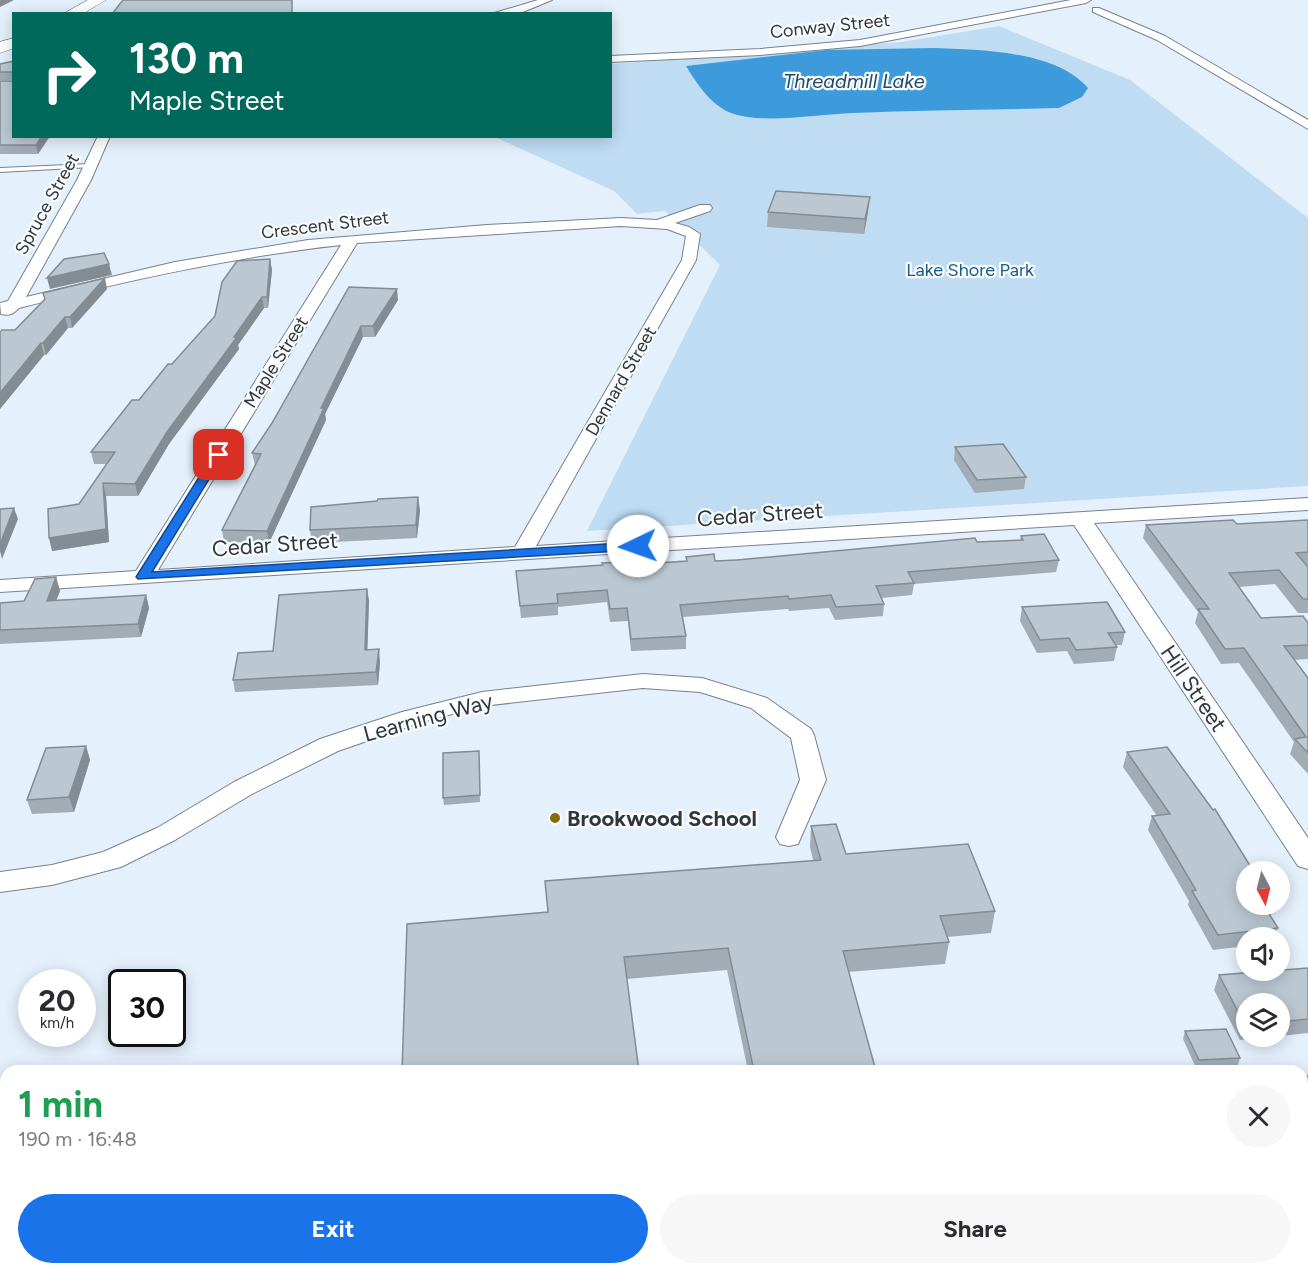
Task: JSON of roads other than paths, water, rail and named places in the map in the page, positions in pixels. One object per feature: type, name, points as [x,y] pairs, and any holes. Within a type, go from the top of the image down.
[{"type":"main road","points":[[74,12],[99,0]]},
{"type":"street","points":[[509,12],[547,0]]},
{"type":"street","name":"Conway Street","points":[[612,58],[760,52],[861,43],[1086,0]]},
{"type":"street","points":[[1096,10],[1161,38],[1308,125]]},
{"type":"street","name":"Spruce Street","points":[[0,318],[90,166],[103,138]]},
{"type":"street","points":[[661,223],[705,208]]},
{"type":"street","name":"Crescent Street","points":[[7,306],[165,269],[352,239],[519,227],[621,222],[661,223]]},
{"type":"street","name":"Dennard Street","points":[[522,553],[689,260],[693,234],[679,227],[661,223]]},
{"type":"street","name":"Maple Street","points":[[143,577],[352,239]]},
{"type":"street","name":"Cedar Street","points":[[0,586],[1308,504]]},
{"type":"street","name":"Hill Street","points":[[1080,518],[1308,859]]},
{"type":"street","name":"Learning Way","points":[[0,882],[52,875],[111,860],[166,834],[243,788],[329,745],[411,717],[482,699],[643,681],[702,684],[759,703],[802,735],[813,780],[789,837]]},
{"type":"lane","points":[[0,170],[90,166]]},
{"type":"water","name":"Threadmill Lake","points":[[933,48],[1016,54],[1037,59],[1074,75],[1088,88],[1082,97],[1059,108],[879,112],[761,118],[746,117],[726,111],[700,87],[686,66],[826,50]]},
{"type":"place","name":"Brookwood School","points":[[555,818]]},
{"type":"park label","name":"Lake Shore Park","points":[[970,270]]}]
